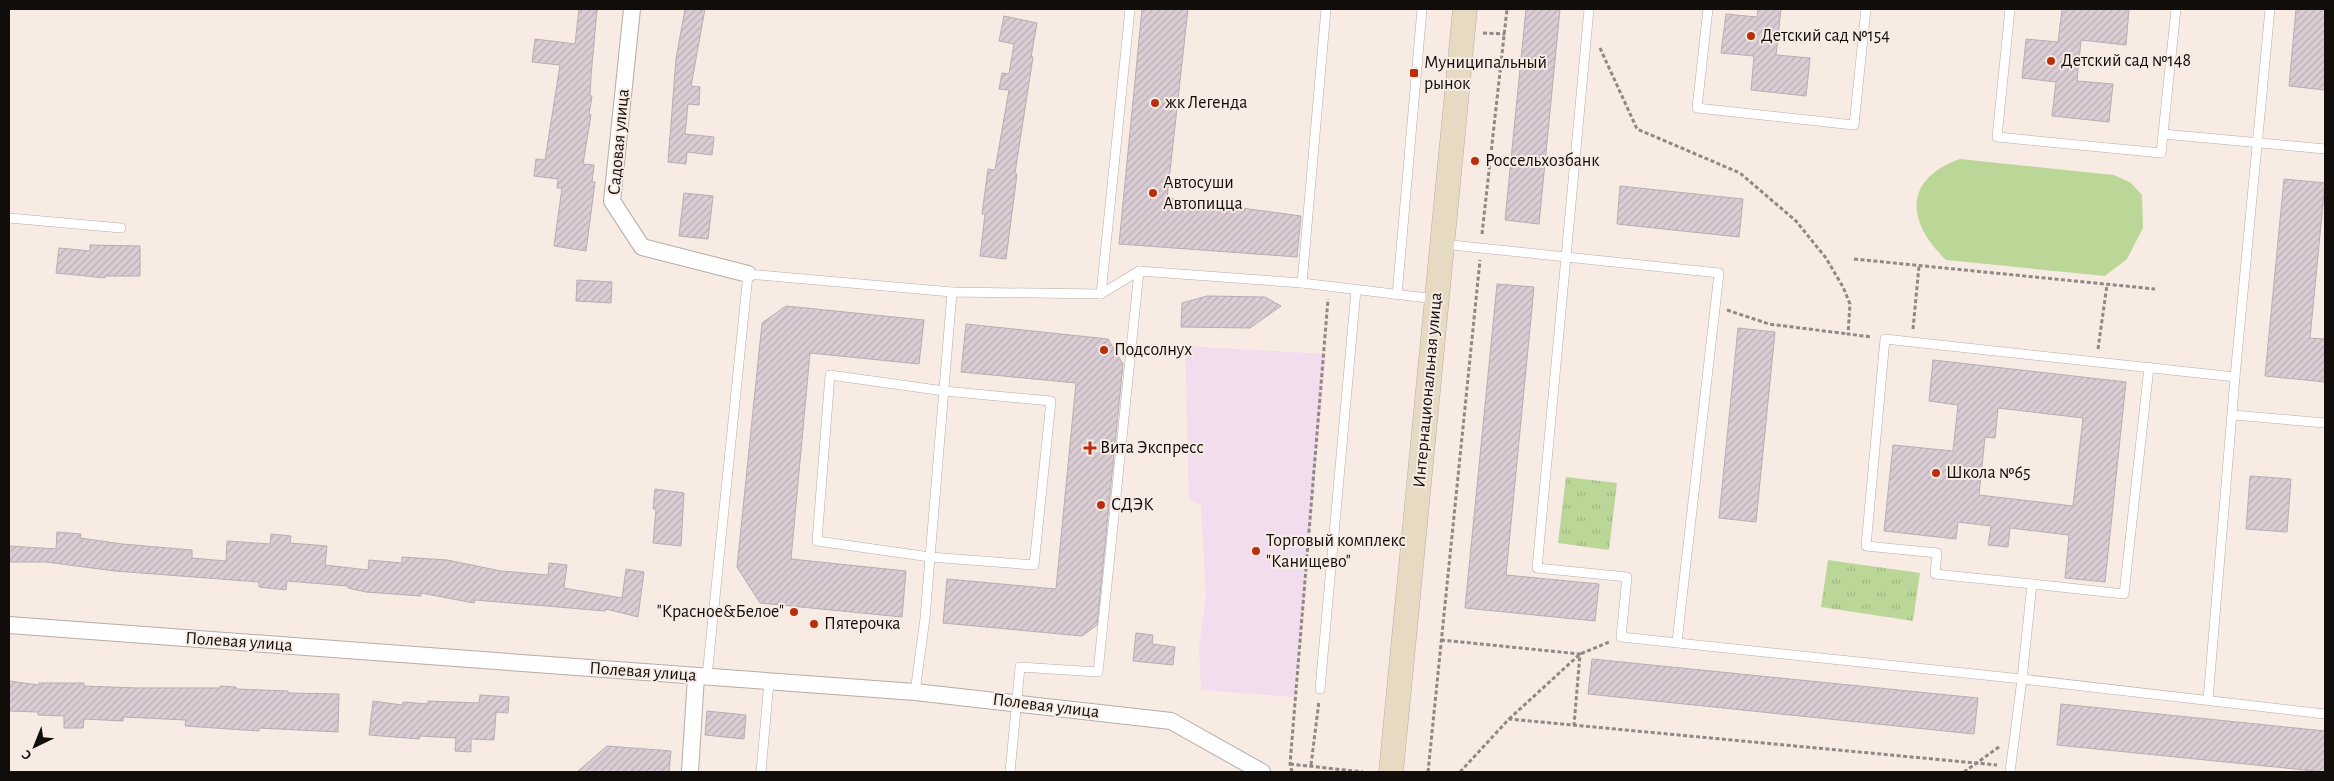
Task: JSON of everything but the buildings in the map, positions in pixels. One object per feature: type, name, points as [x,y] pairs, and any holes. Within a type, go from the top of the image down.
[{"type":"main road","name":"Интернациональная улица","points":[[1391,772],[1465,9]]},
{"type":"street","name":"Садовая улица","points":[[632,9],[612,201],[642,247],[748,274]]},
{"type":"street","name":"Полевая улица","points":[[9,625],[915,692],[1016,702],[1171,721],[1262,772]]},
{"type":"street","points":[[690,772],[701,676]]},
{"type":"lane","points":[[1102,294],[1130,9]]},
{"type":"lane","points":[[1302,282],[1326,9]]},
{"type":"lane","points":[[1397,294],[1422,9]]},
{"type":"lane","points":[[1589,9],[1537,568],[1628,577],[1621,637],[2022,679],[2325,714]]},
{"type":"lane","points":[[1708,9],[1697,108],[1854,125],[1866,9]]},
{"type":"lane","points":[[2010,9],[1997,136],[2161,153],[2176,9]]},
{"type":"lane","points":[[2208,700],[2235,377],[2270,9]]},
{"type":"lane","points":[[2163,134],[2325,150]]},
{"type":"lane","points":[[9,218],[121,228]]},
{"type":"lane","points":[[1442,244],[1719,273],[1677,642]]},
{"type":"lane","points":[[701,676],[748,274],[952,292],[1102,294],[1139,271],[1302,282],[1436,299]]},
{"type":"lane","points":[[1010,772],[1020,667],[1098,672],[1139,271]]},
{"type":"lane","points":[[1320,689],[1356,290]]},
{"type":"lane","points":[[915,692],[925,618],[952,292]]},
{"type":"lane","points":[[2149,367],[2124,594],[1935,574],[1937,553],[1866,546],[1885,339],[2149,367],[2235,377]]},
{"type":"lane","points":[[830,376],[944,391],[1051,401],[1034,565],[930,557],[817,541],[830,376]]},
{"type":"lane","points":[[2233,415],[2325,422]]},
{"type":"lane","points":[[2010,769],[2032,584]]},
{"type":"lane","points":[[761,772],[768,681]]},
{"type":"path","points":[[1428,772],[1481,248],[1508,9]]},
{"type":"path","points":[[1588,23],[1637,129],[1740,173],[1796,222],[1808,236],[1826,258],[1847,296],[1850,304],[1848,334]]},
{"type":"path","points":[[1854,259],[2155,289]]},
{"type":"path","points":[[1912,342],[1919,266]]},
{"type":"path","points":[[2097,362],[2107,285]]},
{"type":"path","points":[[1292,772],[1290,764],[1329,286]]},
{"type":"path","points":[[1716,305],[1769,324],[1885,339]]},
{"type":"path","points":[[1460,772],[1509,718],[1580,654],[1621,637]]},
{"type":"path","points":[[1441,640],[1580,654]]},
{"type":"path","points":[[1574,725],[1580,654]]},
{"type":"path","points":[[1311,765],[1320,689]]},
{"type":"path","points":[[1509,718],[1974,763],[2010,769]]},
{"type":"path","points":[[1964,772],[1974,763],[2014,737]]},
{"type":"path","points":[[1290,764],[1363,772]]},
{"type":"shaded area","name":"Торговый комплекс \"Канищево\"","points":[[1185,346],[1326,354],[1295,697],[1201,690],[1199,646],[1206,597],[1201,505],[1189,499]]},
{"type":"green space","points":[[1960,159],[2114,175],[2131,183],[2142,195],[2143,228],[2127,259],[2105,276],[1946,260],[1923,231],[1918,217],[1917,203],[1920,190],[1928,178],[1941,168]]},
{"type":"green space","points":[[1566,477],[1617,483],[1609,550],[1558,543]]},
{"type":"green space","points":[[1828,560],[1920,573],[1913,621],[1821,607]]},
{"type":"place","name":"Детский сад №154","points":[[1751,36]]},
{"type":"place","name":"Детский сад №148","points":[[2051,61]]},
{"type":"place","name":"Муниципальный рынок","points":[[1414,73]]},
{"type":"place","name":"жк Легенда","points":[[1155,103]]},
{"type":"place","name":"Россельхозбанк","points":[[1475,161]]},
{"type":"place","name":"Автосуши Автопицца","points":[[1153,193]]},
{"type":"place","name":"Подсолнух","points":[[1104,350]]},
{"type":"place","name":"Вита Экспресс","points":[[1090,448]]},
{"type":"place","name":"Школа №65","points":[[1936,473]]},
{"type":"place","name":"СДЭК","points":[[1101,505]]},
{"type":"place","name":"Торговый комплекс \"Канищево\"","points":[[1256,551]]},
{"type":"place","name":"\"Красное&Белое\"","points":[[794,612]]},
{"type":"place","name":"Пятерочка","points":[[814,624]]}]
